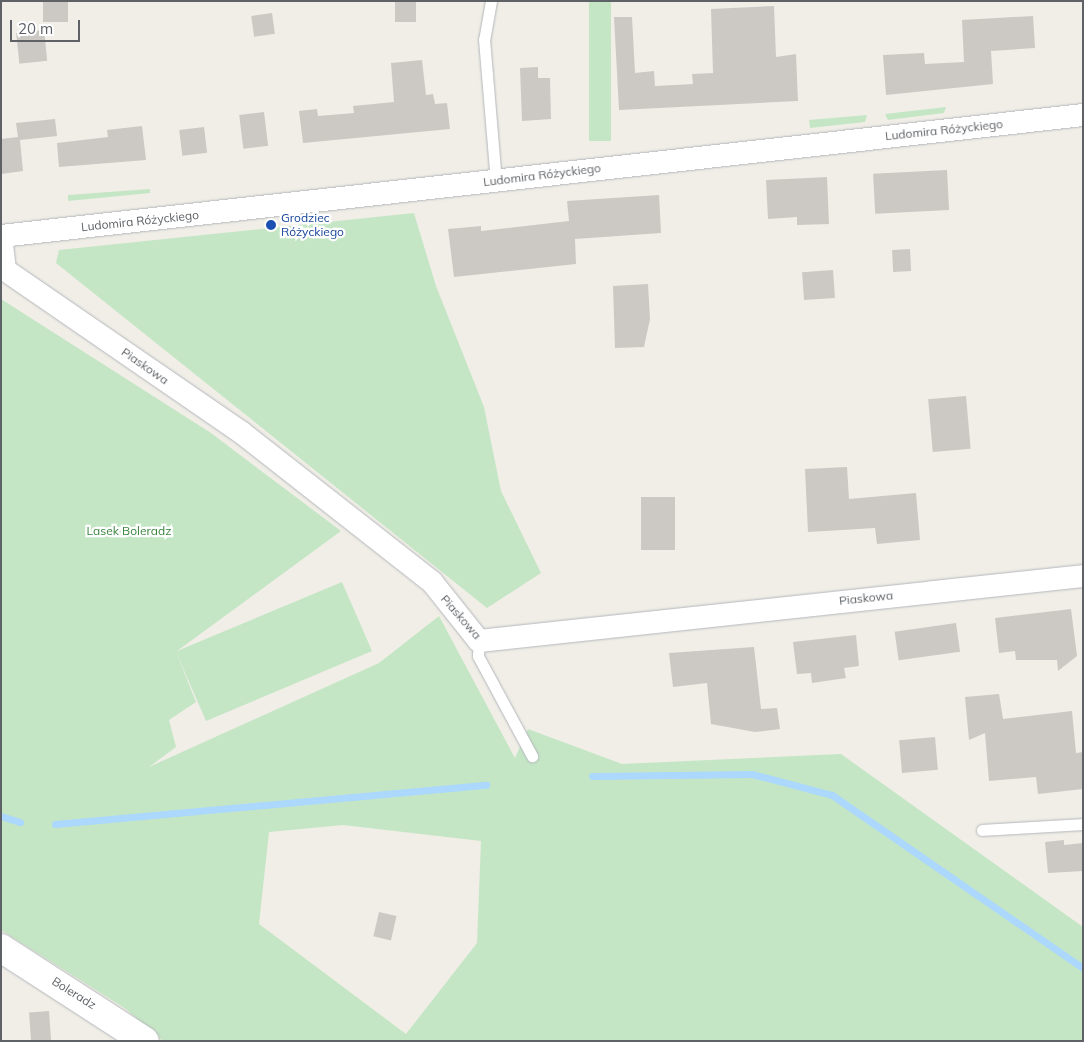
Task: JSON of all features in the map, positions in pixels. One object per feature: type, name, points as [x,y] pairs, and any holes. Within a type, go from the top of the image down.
[{"type":"street","name":"Ludomira Różyckiego","points":[[1,237],[1083,115]]},
{"type":"street","name":"Piaskowa","points":[[1,237],[6,270],[242,433],[432,582],[479,641],[1083,576]]},
{"type":"street","name":"Boleradz","points":[[1,948],[145,1041]]},
{"type":"lane","points":[[491,1],[484,39],[496,181]]},
{"type":"lane","points":[[479,641],[478,656],[532,756]]},
{"type":"lane","points":[[982,830],[1083,824]]},
{"type":"green space","points":[[589,1],[611,1],[611,141],[589,141]]},
{"type":"green space","points":[[946,107],[944,113],[888,120],[885,114]]},
{"type":"green space","points":[[867,115],[865,122],[810,128],[809,120]]},
{"type":"green space","points":[[150,189],[150,193],[68,201],[68,195]]},
{"type":"green space","points":[[414,213],[436,286],[484,407],[501,491],[541,573],[487,608],[56,263],[59,250]]},
{"type":"green space","name":"Lasek Boleradz","points":[[1,299],[211,433],[341,531],[177,651],[342,582],[372,651],[206,721],[176,652],[196,702],[169,720],[176,747],[149,767],[379,663],[439,616],[515,758],[528,729],[622,764],[841,754],[1083,927],[1083,1041],[163,1041],[126,1009],[1,930]],"holes":[[[343,825],[481,841],[477,943],[406,1034],[259,924],[269,832]]]},
{"type":"building","points":[[43,1],[68,1],[68,22],[43,22]]},
{"type":"building","points":[[395,1],[416,1],[416,22],[395,22]]},
{"type":"building","points":[[774,6],[776,57],[796,54],[798,101],[619,110],[614,17],[632,17],[635,73],[654,71],[655,86],[693,84],[692,74],[713,73],[711,9]]},
{"type":"building","points":[[272,13],[275,34],[254,37],[251,16]]},
{"type":"building","points":[[1033,16],[1035,48],[991,51],[993,84],[886,95],[883,55],[924,53],[925,64],[964,62],[962,20]]},
{"type":"building","points":[[44,30],[47,61],[19,64],[16,33]]},
{"type":"building","points":[[422,60],[426,95],[433,94],[435,104],[447,103],[450,129],[303,143],[299,111],[317,109],[318,116],[354,113],[353,106],[394,102],[391,63]]},
{"type":"building","points":[[538,67],[538,78],[550,78],[551,119],[522,121],[520,68]]},
{"type":"building","points":[[264,112],[268,146],[243,149],[239,115]]},
{"type":"building","points":[[55,119],[57,136],[20,140],[23,171],[1,174],[1,139],[18,137],[16,123]]},
{"type":"building","points":[[142,126],[146,160],[59,167],[57,143],[108,137],[107,130]]},
{"type":"building","points":[[204,127],[207,153],[182,156],[179,130]]},
{"type":"building","points":[[947,170],[949,210],[875,214],[873,174]]},
{"type":"building","points":[[827,177],[829,224],[797,225],[797,217],[768,219],[766,180]]},
{"type":"building","points":[[659,195],[661,233],[575,239],[576,264],[454,277],[448,229],[481,226],[481,231],[569,221],[567,201]]},
{"type":"building","points":[[910,249],[911,271],[893,272],[892,250]]},
{"type":"building","points":[[833,270],[835,298],[804,300],[802,272]]},
{"type":"building","points":[[648,284],[650,319],[644,347],[615,348],[613,286]]},
{"type":"building","points":[[966,396],[971,449],[933,452],[928,399]]},
{"type":"building","points":[[847,467],[849,499],[916,493],[920,540],[877,544],[875,528],[808,532],[805,469]]},
{"type":"building","points":[[641,497],[675,497],[675,550],[641,550]]},
{"type":"building","points":[[1071,609],[1077,656],[1058,671],[1057,660],[1016,660],[1015,651],[999,653],[995,618]]},
{"type":"building","points":[[956,623],[960,652],[899,660],[895,632]]},
{"type":"building","points":[[856,635],[859,666],[844,668],[846,678],[812,683],[811,673],[797,674],[793,642]]},
{"type":"building","points":[[754,647],[761,709],[777,708],[780,729],[755,732],[711,724],[707,683],[673,687],[669,653]]},
{"type":"building","points":[[999,694],[1003,719],[1072,711],[1076,753],[1083,752],[1083,789],[1038,794],[1036,777],[989,781],[985,733],[969,740],[965,697]]},
{"type":"building","points":[[935,737],[938,770],[902,773],[899,740]]},
{"type":"building","points":[[1064,840],[1064,845],[1083,843],[1083,871],[1048,873],[1045,842]]},
{"type":"building","points":[[379,912],[397,916],[391,940],[373,936]]},
{"type":"building","points":[[49,1011],[51,1041],[31,1041],[29,1012]]},
{"type":"waterway","points":[[592,776],[752,774],[832,795],[1083,968]]},
{"type":"waterway","points":[[55,824],[486,785]]},
{"type":"waterway","points":[[1,816],[20,822]]},
{"type":"place","name":"Grodziec Różyckiego","points":[[271,225]]}]
